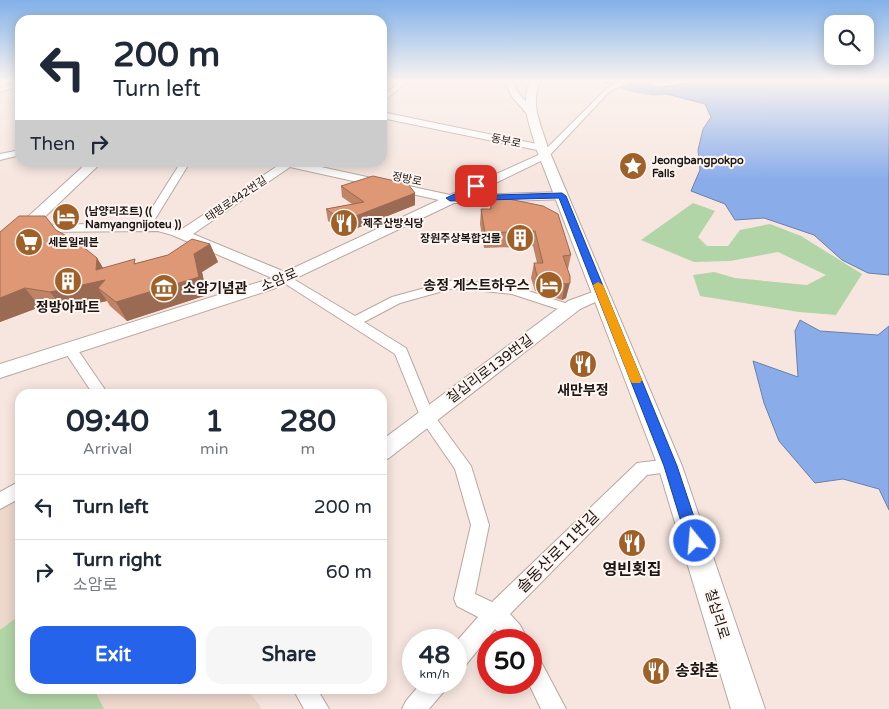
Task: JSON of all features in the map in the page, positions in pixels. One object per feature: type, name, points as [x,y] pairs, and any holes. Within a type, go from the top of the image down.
[{"type":"main road","name":"칠십리로","points":[[531,113],[544,152],[670,466],[748,709]]},
{"type":"main road","points":[[0,251],[91,167]]},
{"type":"street","points":[[544,152],[584,113]]},
{"type":"street","name":"동부로","points":[[387,116],[544,152]]},
{"type":"street","name":"소암로","points":[[0,371],[268,286],[544,152]]},
{"type":"street","points":[[0,156],[15,153]]},
{"type":"street","points":[[145,227],[183,167]]},
{"type":"street","name":"태평로442번길","points":[[183,235],[281,167]]},
{"type":"street","name":"정방로","points":[[306,167],[450,198]]},
{"type":"street","name":"정방로","points":[[343,167],[467,191]]},
{"type":"street","points":[[450,198],[562,196]]},
{"type":"street","name":"태평로442번길","points":[[27,228],[158,227],[183,235],[285,278],[401,351],[427,417],[464,466],[480,526],[464,599],[485,609],[512,629]]},
{"type":"street","points":[[0,234],[27,228]]},
{"type":"street","points":[[354,322],[396,300],[454,284],[513,290],[570,308]]},
{"type":"street","name":"칠십리로139번길","points":[[387,448],[570,308],[601,294]]},
{"type":"street","points":[[70,348],[98,389]]},
{"type":"street","name":"솔동산로11번길","points":[[467,646],[494,615],[643,468],[670,466]]},
{"type":"street","points":[[0,501],[15,492]]},
{"type":"street","points":[[542,687],[554,709]]},
{"type":"street","points":[[307,694],[317,709]]},
{"type":"street","points":[[414,709],[427,694]]},
{"type":"shaded area","points":[[15,500],[15,694],[251,694],[262,709],[0,709],[0,509]]},
{"type":"green space","points":[[693,203],[715,211],[698,237],[707,246],[728,246],[740,230],[770,224],[801,236],[862,274],[836,315],[799,312],[700,296],[693,275],[714,272],[735,278],[807,285],[826,275],[778,252],[730,261],[694,262],[641,240]]},
{"type":"green space","points":[[15,619],[15,694],[96,694],[104,709],[0,709],[0,630]]},
{"type":"water","points":[[709,113],[889,113],[889,275],[868,273],[842,260],[814,235],[764,218],[735,220],[725,204],[691,191],[700,170],[698,150],[703,129],[711,117]]},
{"type":"water","points":[[800,320],[820,331],[878,335],[889,326],[889,510],[879,489],[843,479],[815,483],[779,441],[764,403],[753,361],[798,377],[795,331]]},
{"type":"building","points":[[373,176],[408,184],[415,193],[343,221],[326,209],[364,202],[341,186]]},
{"type":"building","points":[[504,198],[543,206],[558,214],[571,255],[563,256],[570,276],[570,283],[565,284],[537,276],[534,263],[543,263],[535,231],[485,233],[481,209],[491,209],[491,199]]},
{"type":"building","points":[[19,216],[45,216],[56,230],[77,242],[97,258],[96,270],[135,259],[134,264],[168,255],[192,239],[210,244],[194,254],[199,277],[116,302],[98,288],[105,280],[50,292],[25,288],[0,298],[0,232]]},
{"type":"slow traffic","points":[[598,285],[636,380]]},
{"type":"place","name":"Jeongbangpokpo Falls","points":[[633,166]]},
{"type":"place","name":"(남양리조트) (( Namyangnijoteu ))","points":[[66,217]]},
{"type":"place","name":"제주산방식당","points":[[344,223]]},
{"type":"place","name":"장원주상복합건물","points":[[520,238]]},
{"type":"place","name":"세븐일레븐","points":[[29,242]]},
{"type":"place","name":"정방아파트","points":[[68,281]]},
{"type":"place","name":"송정 게스트하우스","points":[[549,285]]},
{"type":"place","name":"소암기념관","points":[[164,288]]},
{"type":"place","name":"새만부정","points":[[583,364]]},
{"type":"place","name":"영빈횟집","points":[[632,543]]},
{"type":"place","name":"송화촌","points":[[656,671]]},
{"type":"route","points":[[476,186],[450,198],[562,196],[670,466],[695,541]]}]
